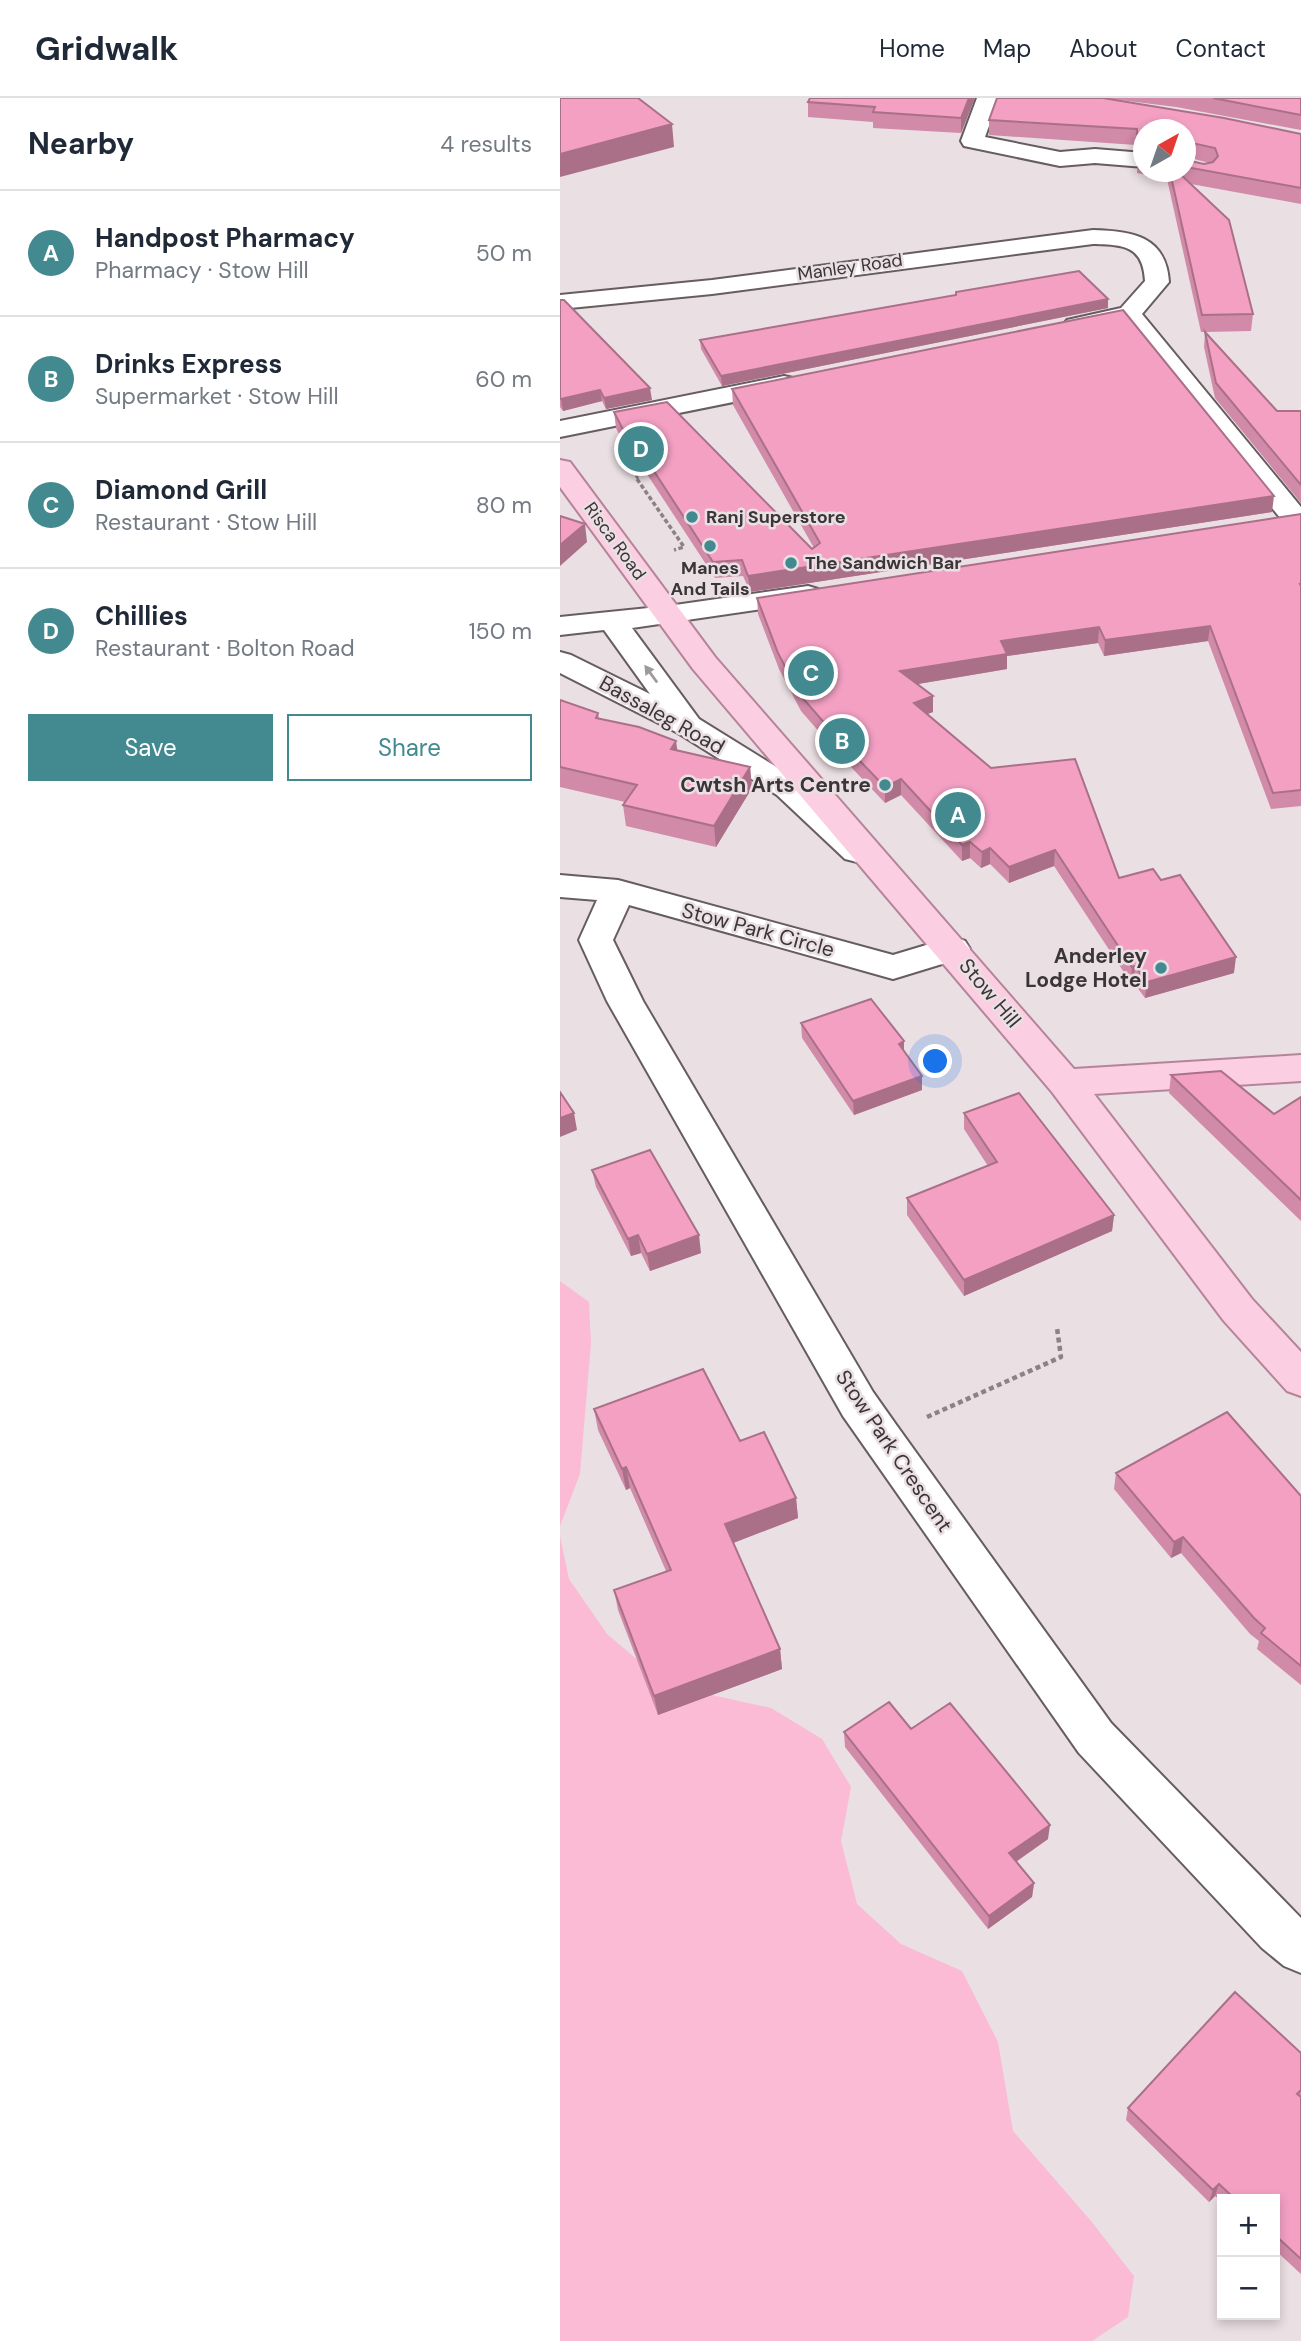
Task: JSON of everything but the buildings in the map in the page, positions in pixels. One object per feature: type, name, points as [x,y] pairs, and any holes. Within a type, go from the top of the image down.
[{"type":"main road","name":"Risca Road","points":[[560,468],[614,537],[668,615]]},
{"type":"main road","name":"Stow Hill","points":[[668,615],[704,663],[889,881],[953,949],[1065,1083],[1238,1310],[1301,1380]]},
{"type":"main road","points":[[1065,1083],[1301,1068]]},
{"type":"street","points":[[988,98],[972,141],[1060,159],[1095,156],[1133,159]]},
{"type":"street","name":"Manley Road","points":[[560,302],[712,287],[1093,237],[1120,238],[1140,244],[1156,264],[1157,282],[1129,314]]},
{"type":"street","points":[[1049,331],[1129,314],[1288,520]]},
{"type":"street","points":[[560,429],[808,379]]},
{"type":"street","points":[[560,626],[668,615],[830,592]]},
{"type":"street","points":[[612,621],[689,726]]},
{"type":"street","name":"Bassaleg Road","points":[[560,661],[689,726],[788,788],[889,881]]},
{"type":"street","name":"Stow Park Circle","points":[[560,886],[618,891],[892,967],[953,949]]},
{"type":"street","name":"Stow Park Crescent","points":[[618,891],[596,940],[625,1001],[858,1404],[1095,1738],[1279,1931],[1301,1949]]},
{"type":"path","points":[[597,422],[660,508],[684,547],[665,552]]},
{"type":"path","points":[[882,1438],[1061,1357],[1057,1328]]},
{"type":"shaded area","points":[[560,1281],[589,1302],[591,1343],[580,1474],[560,1526]]},
{"type":"shaded area","points":[[560,1536],[569,1579],[607,1634],[653,1673],[707,1694],[771,1708],[822,1739],[851,1787],[841,1841],[857,1904],[901,1944],[962,1971],[998,2042],[1013,2131],[1091,2221],[1134,2276],[1128,2317],[1092,2341],[560,2341]]},
{"type":"place","name":"Chillies","points":[[641,449]]},
{"type":"place","name":"Ranj Superstore","points":[[692,517]]},
{"type":"place","name":"Manes And Tails","points":[[710,546]]},
{"type":"place","name":"The Sandwich Bar","points":[[791,563]]},
{"type":"place","name":"Diamond Grill","points":[[811,673]]},
{"type":"place","name":"Drinks Express","points":[[842,741]]},
{"type":"place","name":"Cwtsh Arts Centre","points":[[885,785]]},
{"type":"place","name":"Handpost Pharmacy","points":[[958,815]]},
{"type":"place","name":"Anderley Lodge Hotel","points":[[1161,968]]}]
